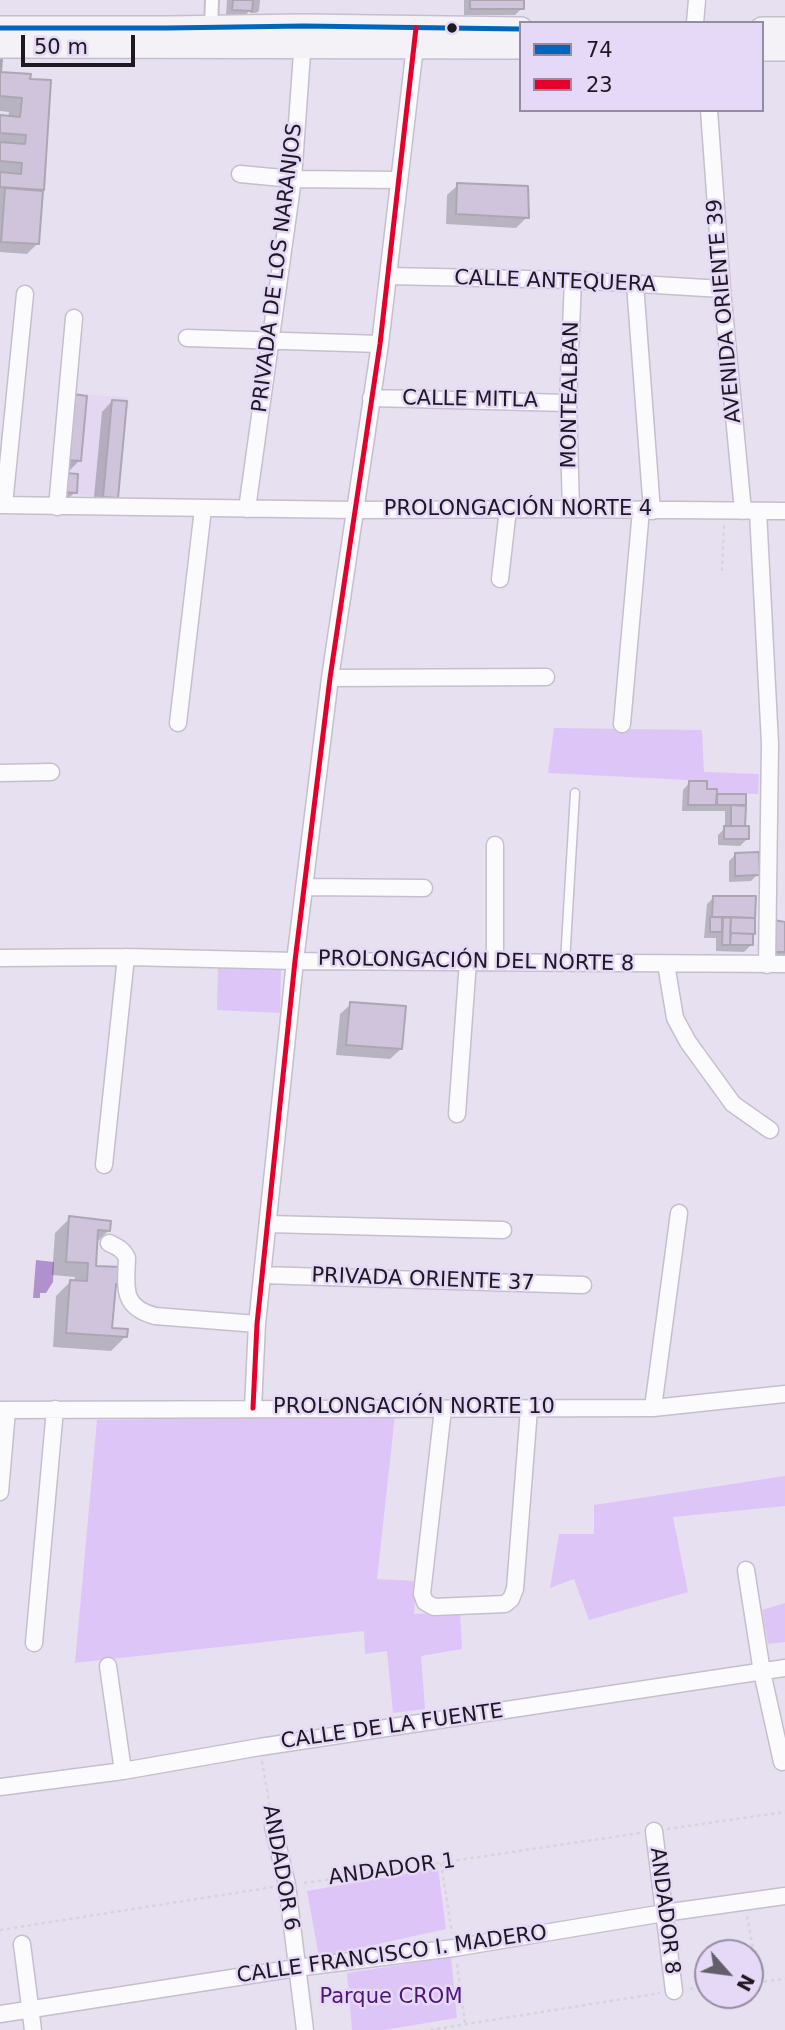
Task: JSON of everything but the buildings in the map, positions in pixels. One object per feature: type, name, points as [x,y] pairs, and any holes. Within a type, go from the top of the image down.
[{"type":"main road","points":[[0,28],[211,28],[303,36]]},
{"type":"main road","points":[[0,46],[303,36],[416,37],[519,29]]},
{"type":"main road","points":[[764,29],[785,29]]},
{"type":"main road","points":[[416,37],[519,47]]},
{"type":"main road","points":[[764,49],[785,49]]},
{"type":"street","points":[[211,28],[212,0]]},
{"type":"street","points":[[695,21],[696,0]]},
{"type":"street","name":"PRIVADA DE LOS NARANJOS","points":[[247,509],[293,179],[303,36]]},
{"type":"street","points":[[253,1408],[257,1324],[295,961],[330,678],[380,344],[416,37]]},
{"type":"street","name":"AVENIDA ORIENTE 39","points":[[709,112],[722,289],[751,511],[769,744],[767,965]]},
{"type":"street","points":[[240,174],[293,179],[399,180]]},
{"type":"street","name":"CALLE ANTEQUERA","points":[[388,276],[573,280],[722,289]]},
{"type":"street","name":"MONTEALBAN","points":[[571,509],[568,403],[573,280]]},
{"type":"street","points":[[622,724],[646,510],[635,284]]},
{"type":"street","points":[[2,505],[24,294]]},
{"type":"street","points":[[57,507],[74,318]]},
{"type":"street","points":[[187,338],[380,344]]},
{"type":"street","name":"CALLE MITLA","points":[[371,398],[568,403]]},
{"type":"street","name":"PROLONGACIÓN NORTE 4","points":[[2,505],[203,509],[785,511]]},
{"type":"street","points":[[178,723],[203,509]]},
{"type":"street","points":[[500,579],[508,509]]},
{"type":"street","points":[[330,678],[547,677]]},
{"type":"street","points":[[0,773],[51,772]]},
{"type":"street","points":[[495,845],[495,961]]},
{"type":"street","points":[[304,887],[424,888]]},
{"type":"street","points":[[104,1165],[126,957]]},
{"type":"street","name":"PROLONGACIÓN DEL NORTE 8","points":[[0,958],[785,964]]},
{"type":"street","points":[[457,1114],[468,961]]},
{"type":"street","points":[[666,964],[675,1018],[688,1042],[733,1104],[770,1130]]},
{"type":"street","points":[[653,1408],[679,1213]]},
{"type":"street","points":[[268,1224],[503,1230]]},
{"type":"street","points":[[109,1243],[121,1248],[127,1258],[126,1290],[133,1306],[142,1313],[257,1324]]},
{"type":"street","name":"PRIVADA ORIENTE 37","points":[[262,1275],[583,1285]]},
{"type":"street","name":"PROLONGACIÓN NORTE 10","points":[[4,1410],[653,1408],[785,1394]]},
{"type":"street","points":[[34,1643],[55,1409]]},
{"type":"street","points":[[443,1409],[422,1594],[425,1602],[434,1607],[505,1604],[511,1599],[515,1589],[528,1409]]},
{"type":"street","points":[[0,1492],[4,1410]]},
{"type":"street","points":[[746,1570],[762,1672],[782,1762]]},
{"type":"street","points":[[108,1666],[123,1770]]},
{"type":"street","name":"CALLE DE LA FUENTE","points":[[0,1787],[785,1668]]},
{"type":"street","name":"ANDADOR 6","points":[[273,1826],[287,1885],[306,2030]]},
{"type":"street","name":"ANDADOR 8","points":[[654,1831],[674,1991]]},
{"type":"street","name":"CALLE FRANCISCO I. MADERO","points":[[0,2014],[296,1968],[454,1948],[785,1896]]},
{"type":"street","points":[[22,1944],[33,2030]]},
{"type":"lane","points":[[565,962],[575,793]]},
{"type":"path","points":[[722,571],[725,511]]},
{"type":"path","name":"ANDADOR 6","points":[[260,1747],[273,1826]]},
{"type":"path","name":"ANDADOR 1","points":[[0,1930],[785,1812]]},
{"type":"path","points":[[744,1903],[751,1939]]},
{"type":"path","points":[[764,1981],[785,1979]]},
{"type":"path","points":[[430,2030],[694,1989]]},
{"type":"shaded area","points":[[70,393],[129,398],[119,499],[60,493]]},
{"type":"shaded area","points":[[36,1260],[54,1262],[53,1282],[46,1293],[40,1293],[40,1298],[33,1298]]},
{"type":"green space","points":[[554,728],[702,730],[704,772],[759,774],[758,794],[717,793],[717,788],[708,788],[708,781],[548,773]]},
{"type":"green space","points":[[218,968],[281,970],[280,1013],[217,1010]]},
{"type":"green space","points":[[395,1415],[377,1579],[416,1581],[414,1614],[460,1612],[462,1649],[421,1656],[425,1709],[393,1713],[387,1651],[365,1654],[364,1631],[75,1663],[97,1420]]},
{"type":"green space","points":[[785,1476],[785,1506],[673,1517],[688,1592],[589,1620],[574,1579],[550,1588],[559,1534],[594,1534],[594,1505]]},
{"type":"green space","points":[[785,1603],[785,1642],[768,1644],[762,1610]]},
{"type":"green space","points":[[438,1868],[446,1929],[319,1957],[307,1891]]},
{"type":"green space","name":"Parque CROM","points":[[451,1957],[457,2018],[384,2030],[352,2030],[347,1973]]},
{"type":"transit line","name":"74","points":[[0,28],[304,26],[519,29]]},
{"type":"transit line","name":"23","points":[[253,1408],[257,1324],[295,961],[330,678],[380,344],[416,28]]}]
